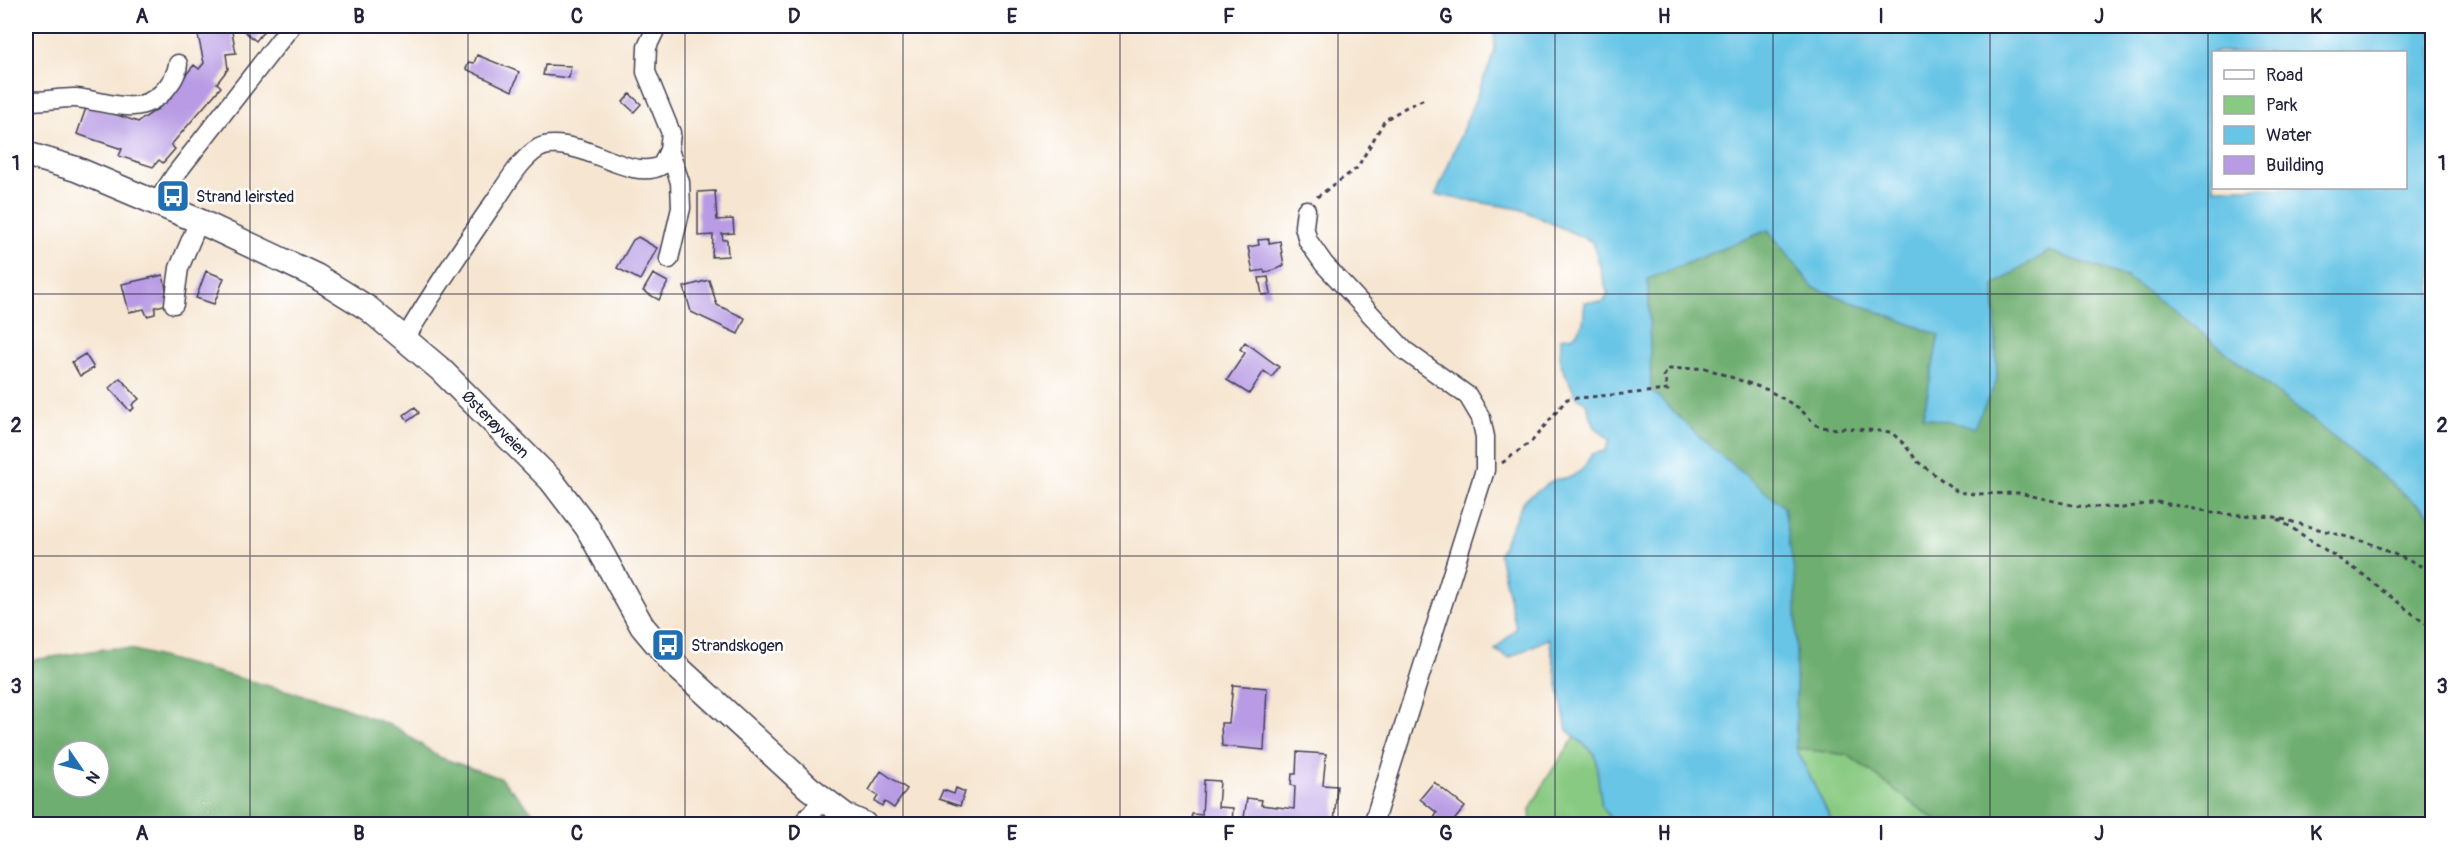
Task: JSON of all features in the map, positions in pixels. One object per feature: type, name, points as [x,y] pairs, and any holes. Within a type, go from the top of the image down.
[{"type":"main road","name":"Østerøyveien","points":[[26,154],[76,169],[158,202],[316,276],[358,301],[405,339],[510,437],[570,503],[599,546],[632,610],[662,651],[823,800],[864,825]]},
{"type":"street","points":[[158,202],[181,166],[291,26]]},
{"type":"street","points":[[405,339],[459,252],[505,186],[530,155],[541,147],[579,148],[645,169],[662,165],[669,150],[671,133],[646,72],[647,46],[657,26]]},
{"type":"street","points":[[26,100],[36,102],[76,98],[117,107],[139,106],[153,100],[166,89],[177,74],[178,64]]},
{"type":"street","points":[[669,150],[680,183],[681,208],[669,260]]},
{"type":"street","points":[[1306,210],[1304,226],[1308,241],[1324,264],[1404,350],[1468,396],[1482,418],[1485,437],[1485,470],[1373,825]]},
{"type":"street","points":[[174,304],[178,268],[199,221]]},
{"type":"street","points":[[802,825],[823,800]]},
{"type":"path","points":[[1306,210],[1322,192],[1358,168],[1385,120],[1425,99]]},
{"type":"path","points":[[1485,470],[1504,463],[1532,441],[1567,399],[1580,400],[1668,390],[1664,376],[1668,369],[1705,368],[1783,398],[1804,412],[1816,425],[1830,429],[1891,432],[1918,462],[1958,492],[2019,493],[2076,506],[2123,508],[2157,502],[2223,514],[2275,517],[2369,543],[2433,571]]},
{"type":"path","points":[[2275,517],[2361,573],[2433,629]]},
{"type":"green space","points":[[1768,230],[1813,287],[1939,335],[1923,416],[1997,381],[1994,285],[2049,251],[2126,277],[2187,321],[2432,516],[2432,824],[1941,824],[1848,755],[1796,748],[1796,585],[1706,443],[1651,390],[1648,279]]},
{"type":"green space","points":[[112,648],[131,649],[337,704],[397,728],[439,757],[500,778],[544,824],[26,824],[26,661]]},
{"type":"green space","points":[[1575,737],[1595,754],[1602,808],[1615,824],[1531,824],[1530,810],[1547,778]]},
{"type":"green space","points":[[1796,748],[1848,755],[1941,824],[1833,824]]},
{"type":"water","points":[[1494,26],[2432,26],[2432,516],[2187,321],[2126,277],[2049,251],[1994,285],[1997,381],[1974,427],[1923,417],[1939,335],[1813,287],[1768,230],[1648,279],[1651,390],[1706,443],[1784,507],[1796,585],[1796,748],[1833,824],[1615,824],[1602,808],[1595,754],[1567,730],[1549,638],[1509,658],[1495,650],[1516,628],[1499,554],[1524,500],[1554,480],[1571,477],[1583,469],[1592,454],[1605,451],[1610,440],[1595,427],[1586,403],[1576,396],[1560,362],[1561,338],[1574,336],[1583,323],[1585,302],[1603,302],[1608,295],[1593,242],[1520,209],[1436,195],[1495,51]]},
{"type":"building","points":[[196,26],[231,26],[236,53],[226,54],[228,69],[217,83],[221,87],[171,145],[175,149],[163,163],[159,160],[153,167],[119,156],[122,149],[77,134],[87,105],[138,122],[158,109],[194,65],[199,69],[204,63]]},
{"type":"building","points":[[247,26],[267,27],[256,41],[243,30]]},
{"type":"building","points":[[477,55],[519,72],[512,91],[466,69],[469,62],[474,63]]},
{"type":"building","points":[[545,65],[571,66],[569,78],[543,75]]},
{"type":"building","points":[[630,94],[641,104],[634,112],[623,102]]},
{"type":"building","points":[[715,191],[717,220],[733,219],[734,233],[722,234],[723,240],[727,240],[728,256],[712,257],[713,235],[698,236],[698,192]]},
{"type":"building","points":[[638,237],[657,248],[640,280],[617,268],[633,240]]},
{"type":"building","points":[[1269,239],[1269,243],[1280,241],[1284,266],[1265,273],[1264,270],[1253,272],[1248,247],[1259,245],[1258,240]]},
{"type":"building","points":[[206,271],[224,278],[214,304],[196,298]]},
{"type":"building","points":[[653,274],[668,282],[659,300],[643,291]]},
{"type":"building","points":[[163,275],[169,304],[155,307],[155,314],[147,316],[144,309],[129,312],[122,284]]},
{"type":"building","points":[[1268,277],[1271,294],[1262,295],[1259,278]]},
{"type":"building","points":[[709,280],[717,305],[745,318],[738,334],[691,312],[684,287]]},
{"type":"building","points":[[1245,342],[1279,367],[1272,377],[1264,371],[1249,394],[1227,380],[1245,353],[1240,349]]},
{"type":"building","points":[[85,354],[94,368],[80,376],[72,362]]},
{"type":"building","points":[[120,378],[139,399],[132,405],[134,408],[130,411],[109,388]]},
{"type":"building","points":[[415,407],[419,413],[408,421],[404,415]]},
{"type":"building","points":[[1233,685],[1267,688],[1264,750],[1222,746],[1221,723],[1229,723]]},
{"type":"building","points":[[1297,752],[1326,754],[1323,785],[1337,786],[1334,824],[1300,824],[1244,818],[1247,798],[1262,800],[1261,805],[1294,809],[1295,786],[1291,785],[1292,774],[1296,774]]},
{"type":"building","points":[[881,771],[907,789],[894,808],[885,802],[882,806],[875,801],[878,796],[869,790]]},
{"type":"building","points":[[1204,780],[1220,781],[1218,807],[1233,808],[1232,824],[1195,824],[1195,818],[1191,818],[1192,814],[1202,815]]},
{"type":"building","points":[[1434,782],[1465,807],[1451,824],[1445,820],[1442,824],[1434,818],[1437,813],[1420,799]]},
{"type":"building","points":[[956,788],[965,792],[960,806],[939,799],[943,790],[954,794]]},
{"type":"place","name":"Strand leirsted","points":[[173,196]]},
{"type":"place","name":"Strandskogen","points":[[668,645]]}]
